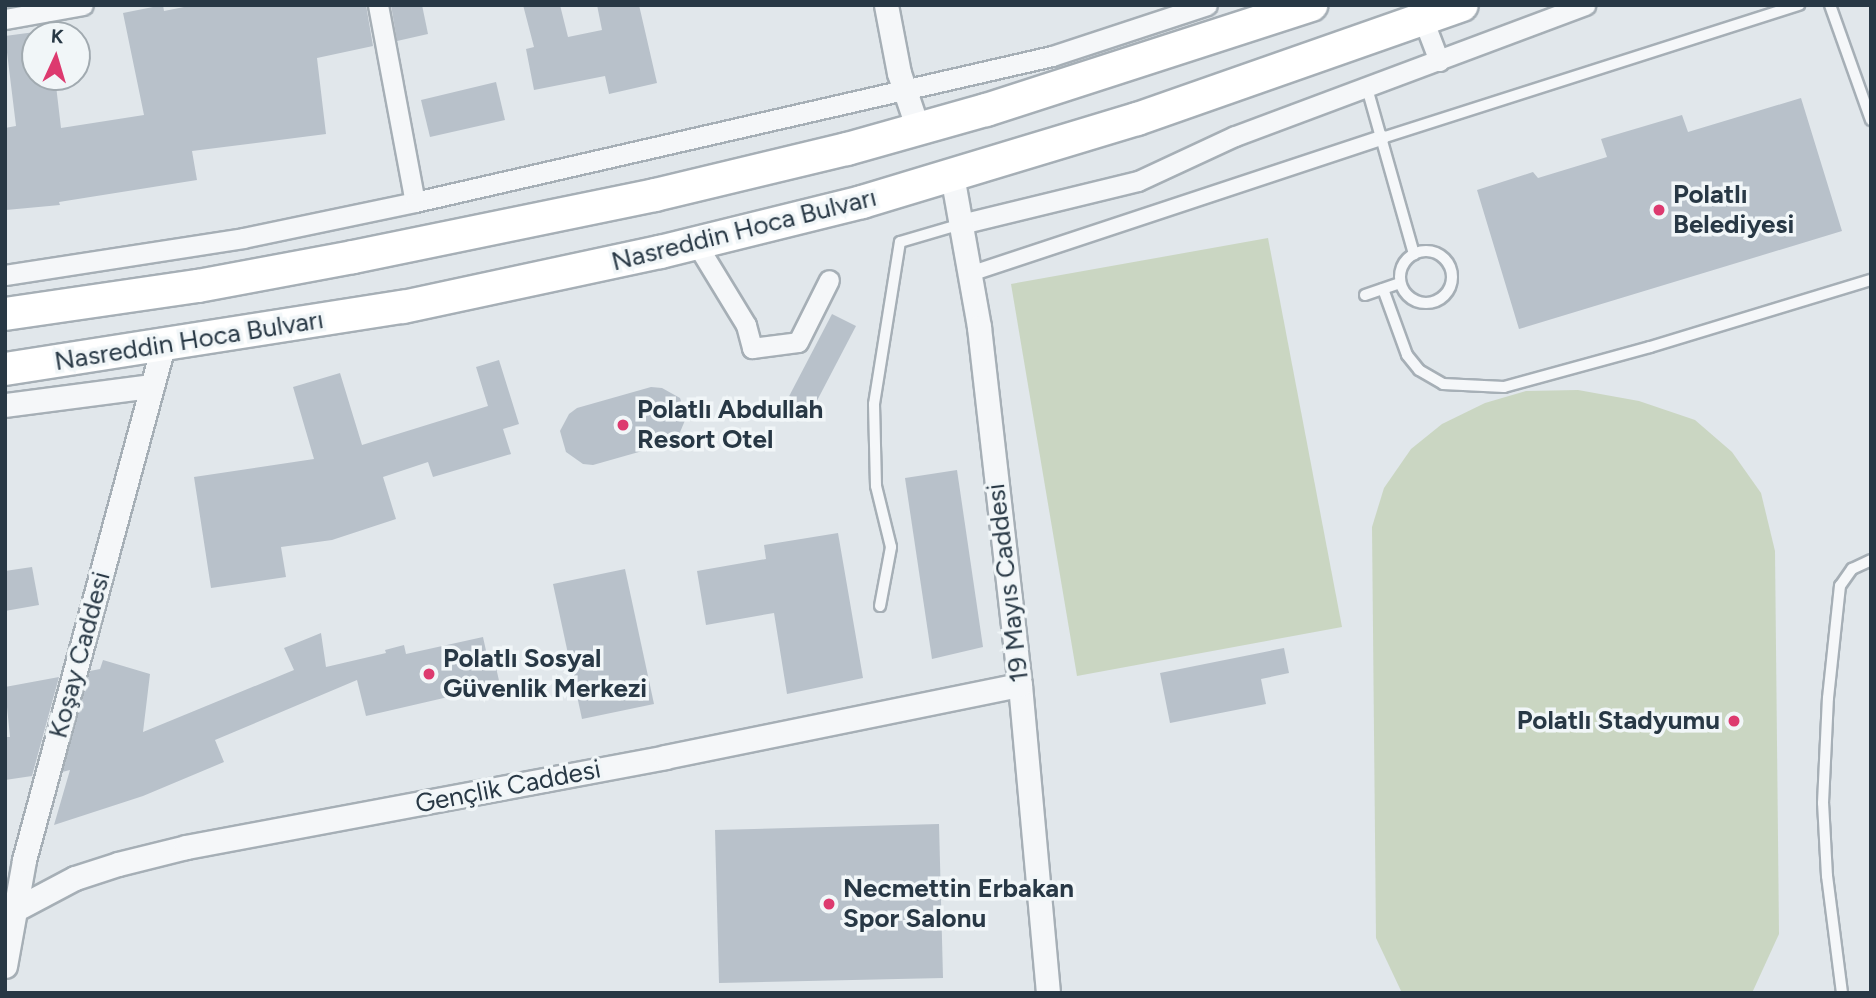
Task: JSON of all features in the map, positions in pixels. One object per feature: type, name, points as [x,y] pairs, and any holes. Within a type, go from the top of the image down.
[{"type":"highway","name":"Nasreddin Hoca Bulvarı","points":[[5,314],[198,286],[366,255],[655,195],[918,129],[1115,70],[1311,5]]},
{"type":"highway","name":"Nasreddin Hoca Bulvarı","points":[[5,369],[403,307],[696,243],[862,202],[1137,119],[1462,5]]},
{"type":"street","points":[[5,19],[83,5]]},
{"type":"street","points":[[378,5],[415,202]]},
{"type":"street","points":[[886,5],[904,90],[918,129]]},
{"type":"street","points":[[5,275],[243,238],[415,202],[1052,55],[1207,5]]},
{"type":"street","points":[[961,224],[1138,181],[1235,136],[1585,5]]},
{"type":"street","points":[[1423,19],[1440,61]]},
{"type":"street","points":[[970,274],[1381,138]]},
{"type":"street","name":"19 Mayıs Caddesi","points":[[952,175],[970,274],[1020,685],[1048,993]]},
{"type":"street","points":[[696,243],[746,325],[752,348],[799,342],[829,279]]},
{"type":"street","name":"Koşay Caddesi","points":[[5,966],[9,913],[163,346]]},
{"type":"street","points":[[5,405],[152,386]]},
{"type":"street","name":"Gençlik Caddesi","points":[[9,913],[75,878],[118,863],[186,847],[665,757],[1020,685]]},
{"type":"lane","points":[[1381,138],[1799,5]]},
{"type":"lane","points":[[1830,5],[1871,120]]},
{"type":"lane","points":[[1367,88],[1414,254]]},
{"type":"lane","points":[[880,606],[891,547],[876,486],[874,404],[900,242],[961,224]]},
{"type":"lane","points":[[1423,251],[1439,255],[1450,267],[1452,284],[1442,298],[1426,304],[1409,298],[1400,284],[1402,266],[1414,254],[1423,251]]},
{"type":"lane","points":[[1384,289],[1407,355],[1419,370],[1443,384],[1504,387],[1650,347],[1871,280]]},
{"type":"lane","points":[[1365,295],[1400,284]]},
{"type":"lane","points":[[1842,993],[1827,876],[1823,803],[1828,698],[1840,586],[1852,569],[1871,560]]},
{"type":"green space","points":[[1268,238],[1342,627],[1077,676],[1011,284]]},
{"type":"green space","name":"Polatlı Stadyumu","points":[[1578,390],[1639,401],[1695,420],[1732,452],[1761,493],[1775,551],[1779,934],[1752,993],[1402,993],[1376,938],[1372,527],[1384,488],[1411,449],[1442,424],[1485,403],[1526,391]]},
{"type":"building","points":[[163,5],[164,11],[194,5],[366,5],[373,46],[317,58],[326,134],[192,151],[197,180],[59,202],[60,205],[6,210],[5,128],[16,126],[5,36],[21,34],[21,91],[57,91],[61,128],[144,115],[123,13]]},
{"type":"building","points":[[391,5],[422,5],[428,34],[397,41]]},
{"type":"building","points":[[523,5],[560,5],[568,37],[602,30],[597,5],[639,5],[657,83],[609,94],[605,76],[534,90],[526,49],[534,47]]},
{"type":"building","points":[[496,82],[505,120],[430,137],[421,100]]},
{"type":"building","name":"Polatlı Belediyesi","points":[[1801,98],[1842,231],[1519,329],[1477,190],[1533,172],[1538,178],[1607,157],[1601,139],[1682,115],[1688,132]]},
{"type":"building","points":[[832,314],[856,326],[809,416],[785,404]]},
{"type":"building","points":[[499,360],[519,424],[503,429],[511,454],[433,477],[428,462],[383,477],[396,519],[332,540],[281,547],[286,577],[211,588],[194,477],[314,459],[293,387],[340,373],[362,445],[488,406],[476,367]]},
{"type":"building","name":"Polatlı Abdullah Resort Otel","points":[[651,387],[662,388],[680,398],[686,418],[678,437],[667,444],[593,465],[583,464],[566,452],[560,431],[569,414],[577,408]]},
{"type":"building","points":[[957,470],[983,647],[932,659],[905,478]]},
{"type":"building","points":[[838,533],[863,678],[787,694],[774,613],[706,625],[697,571],[766,559],[764,545]]},
{"type":"building","points":[[32,567],[39,605],[5,611],[5,571]]},
{"type":"building","points":[[625,569],[654,704],[582,719],[553,584]]},
{"type":"building","points":[[321,633],[326,667],[386,653],[385,650],[404,645],[406,654],[483,637],[489,664],[495,663],[500,685],[366,716],[357,680],[215,740],[224,762],[143,796],[54,825],[70,770],[62,772],[90,671],[100,669],[103,660],[150,674],[143,732],[294,670],[284,648]]},
{"type":"building","points":[[1284,648],[1289,673],[1261,679],[1266,704],[1170,723],[1160,673]]},
{"type":"building","points":[[59,677],[32,776],[5,780],[5,737],[10,737],[5,687]]},
{"type":"building","name":"Necmettin Erbakan Spor Salonu","points":[[939,824],[943,978],[719,983],[715,830]]},
{"type":"place","name":"Polatlı Belediyesi","points":[[1659,210]]},
{"type":"place","name":"Polatlı Abdullah Resort Otel","points":[[623,425]]},
{"type":"place","name":"Polatlı Sosyal Güvenlik Merkezi","points":[[429,674]]},
{"type":"place","name":"Polatlı Stadyumu","points":[[1734,721]]},
{"type":"place","name":"Necmettin Erbakan Spor Salonu","points":[[829,904]]}]
